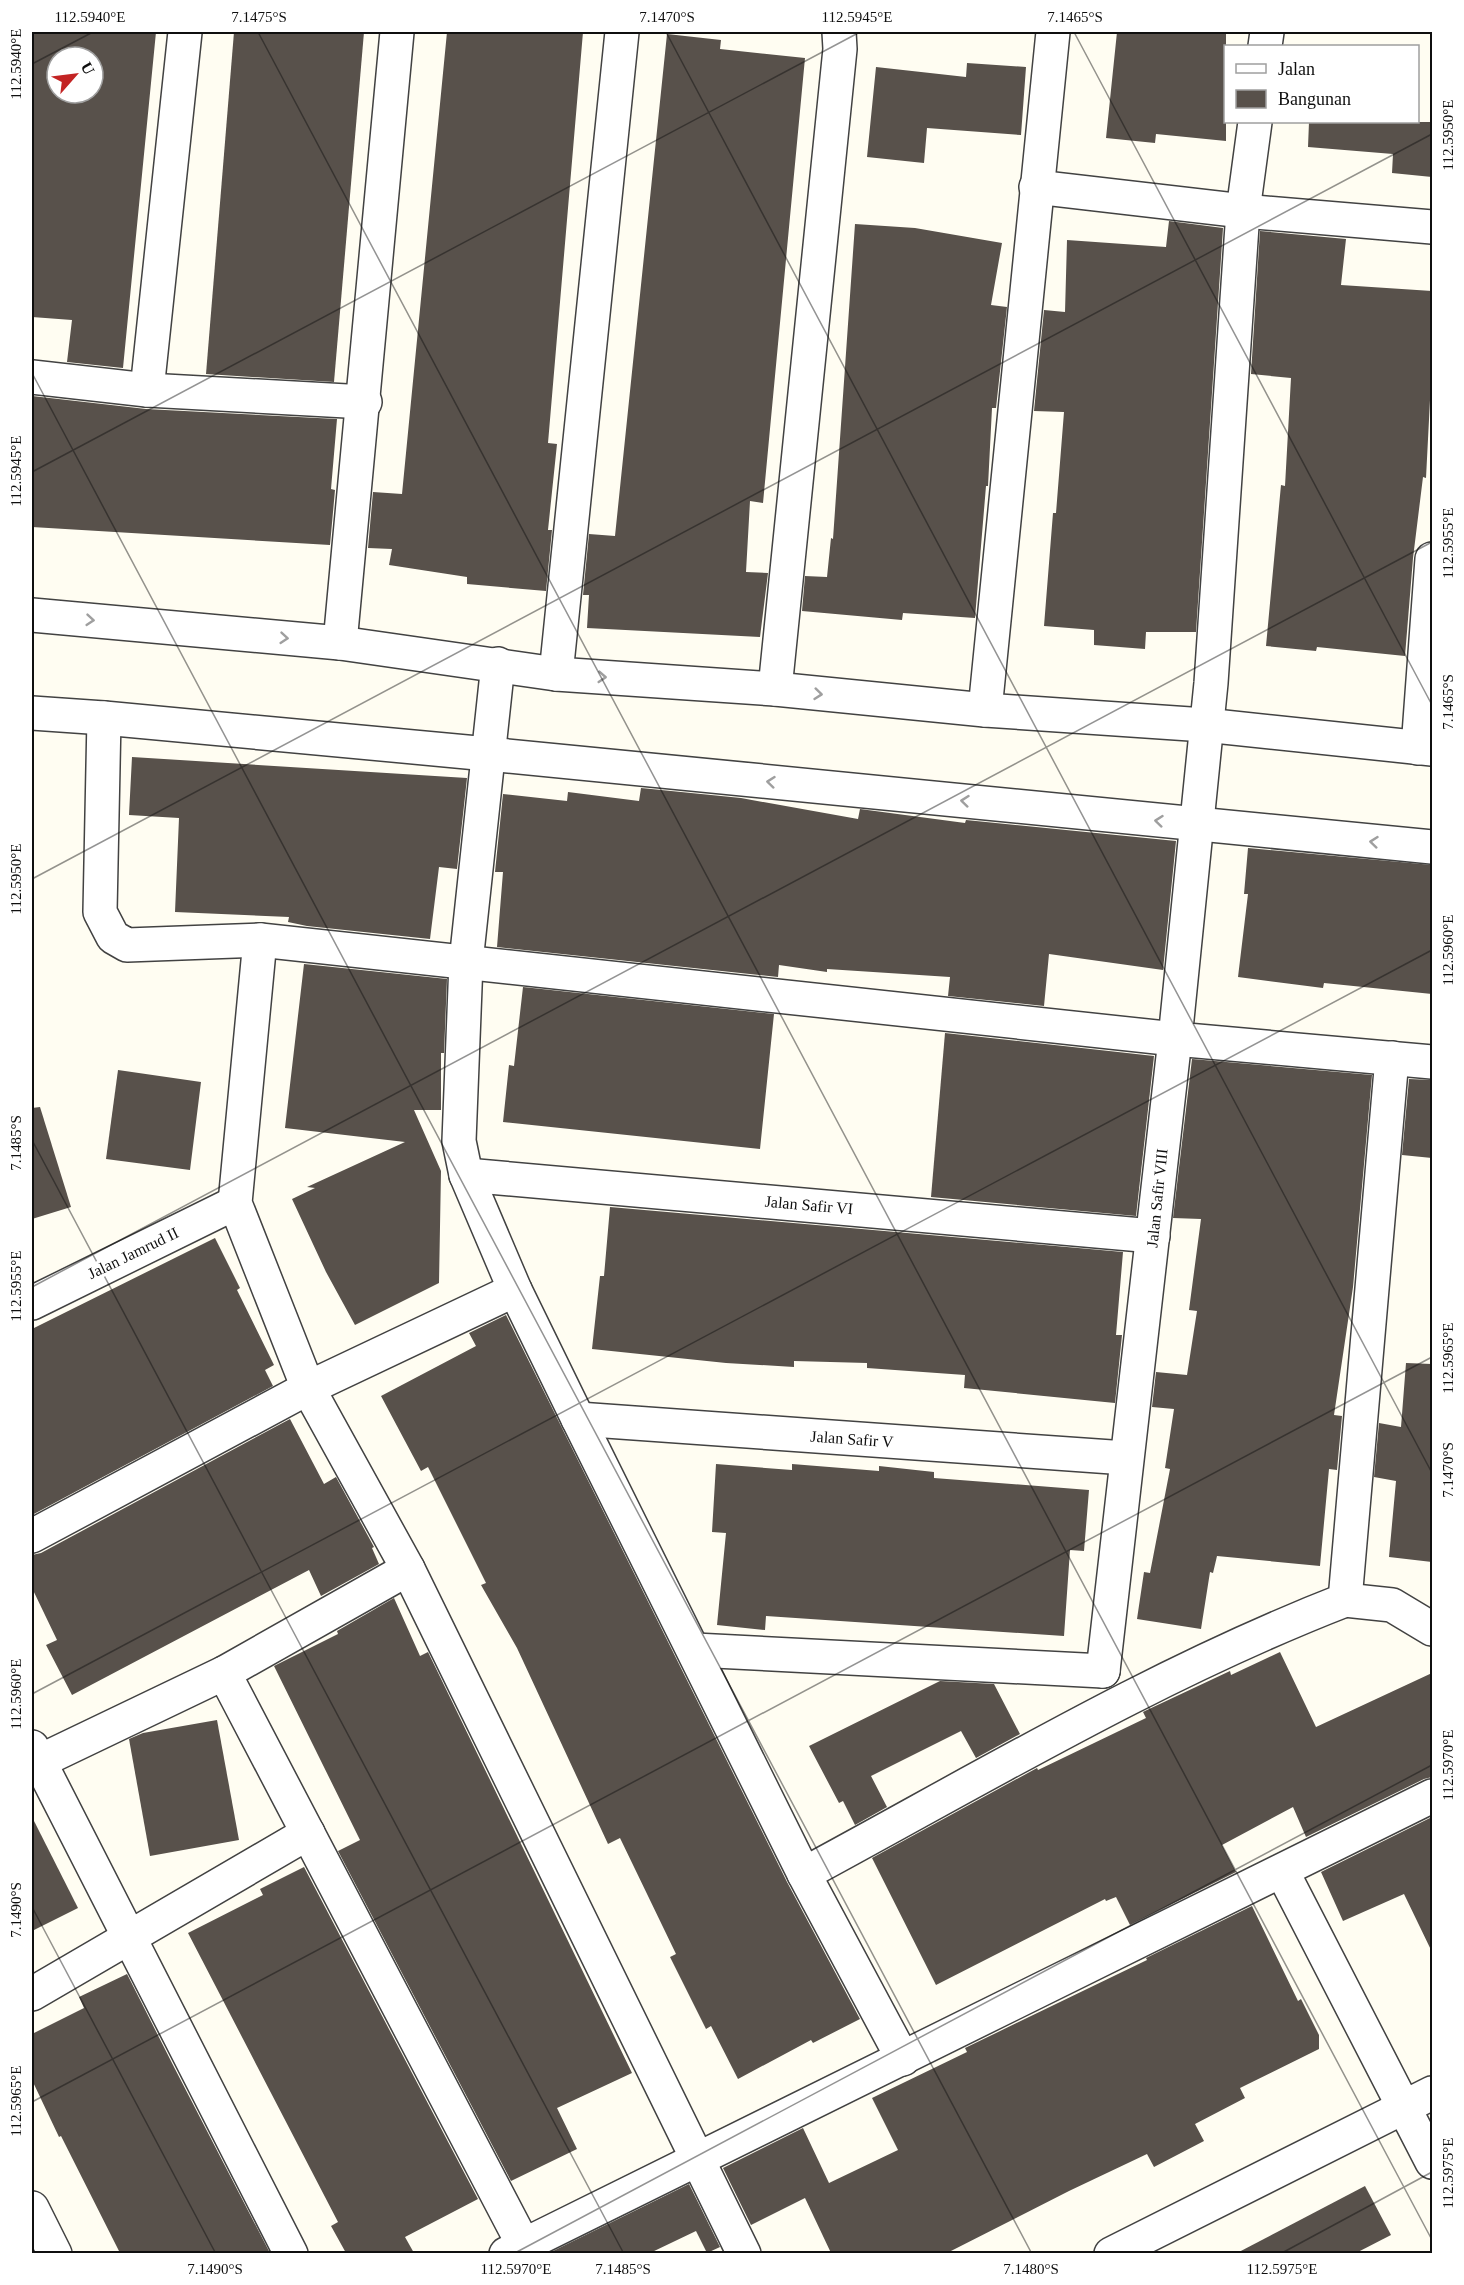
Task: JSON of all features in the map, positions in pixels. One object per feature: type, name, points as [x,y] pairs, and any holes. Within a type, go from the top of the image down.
[{"type":"street","points":[[147,390],[185,32]]},
{"type":"street","points":[[340,644],[365,402],[397,32]]},
{"type":"street","points":[[556,674],[622,32]]},
{"type":"street","points":[[775,689],[840,49],[839,32]]},
{"type":"street","points":[[985,710],[1053,32]]},
{"type":"street","name":"Jalan Safir VIII","points":[[1103,1671],[1175,1039],[1211,683],[1243,211],[1255,123]]},
{"type":"street","points":[[1036,187],[1243,211],[1432,227]]},
{"type":"street","points":[[32,377],[147,390],[365,402]]},
{"type":"street","points":[[32,615],[340,644],[498,664],[556,674],[775,689],[985,710],[1205,725],[1425,749],[1432,559]]},
{"type":"street","points":[[498,664],[465,962],[459,1141],[466,1175],[516,1290],[578,1419],[695,1650],[804,1874],[903,2059]]},
{"type":"street","points":[[32,713],[488,754],[1432,847]]},
{"type":"street","points":[[104,718],[100,912],[113,937],[127,945],[260,940],[1175,1039],[1432,1062]]},
{"type":"street","points":[[260,940],[235,1203],[308,1388],[408,1569],[744,2253]]},
{"type":"street","points":[[1345,1600],[1392,1058]]},
{"type":"street","name":"Jalan Safir VI","points":[[466,1175],[1153,1236]]},
{"type":"street","name":"Jalan Jamrud II","points":[[32,1303],[235,1203]]},
{"type":"street","points":[[32,1536],[308,1388],[516,1290]]},
{"type":"street","name":"Jalan Safir V","points":[[578,1419],[1126,1458]]},
{"type":"street","points":[[291,2253],[34,1758],[224,1673],[408,1569]]},
{"type":"street","points":[[804,1874],[1119,1703],[1271,1629],[1345,1600],[1392,1605],[1432,1629]]},
{"type":"street","points":[[695,1650],[1103,1671],[1119,1703]]},
{"type":"street","points":[[224,1673],[308,1833],[514,2249],[1432,1796]]},
{"type":"street","points":[[32,1994],[308,1833]]},
{"type":"street","points":[[1282,1871],[1432,2162]]},
{"type":"street","points":[[1111,2253],[1432,2093]]},
{"type":"street","points":[[32,2208],[55,2253]]},
{"type":"building","points":[[32,32],[156,32],[123,368],[67,362],[72,320],[32,317]]},
{"type":"building","points":[[234,32],[364,32],[334,382],[206,374]]},
{"type":"building","points":[[447,32],[583,32],[548,443],[557,444],[548,530],[552,530],[546,591],[467,584],[467,577],[389,565],[392,549],[368,548],[373,492],[402,494]]},
{"type":"building","points":[[1117,32],[1226,32],[1224,123],[1226,123],[1226,141],[1156,134],[1155,143],[1106,138]]},
{"type":"building","points":[[667,34],[721,40],[720,49],[805,58],[763,503],[750,501],[746,572],[768,573],[760,637],[587,628],[589,595],[583,595],[589,534],[615,536]]},
{"type":"building","points":[[967,63],[1026,67],[1021,135],[927,128],[924,163],[867,157],[876,67],[966,77]]},
{"type":"building","points":[[1432,122],[1432,177],[1392,173],[1393,154],[1308,147],[1309,123]]},
{"type":"building","points":[[1169,221],[1223,228],[1196,632],[1146,632],[1145,649],[1094,645],[1094,630],[1044,626],[1064,412],[1034,411],[1044,310],[1065,312],[1067,240],[1166,247]]},
{"type":"building","points":[[855,224],[915,228],[1002,243],[991,305],[1007,307],[996,408],[992,408],[988,486],[986,486],[975,618],[903,613],[902,620],[802,611],[805,576],[827,577],[831,538],[833,539]]},
{"type":"building","points":[[1260,231],[1346,239],[1341,285],[1432,291],[1432,361],[1426,478],[1423,477],[1413,558],[1405,656],[1317,647],[1316,651],[1266,646],[1281,485],[1285,486],[1291,378],[1251,374]]},
{"type":"building","points":[[32,396],[146,409],[337,419],[331,489],[335,490],[330,545],[32,527]]},
{"type":"building","points":[[132,757],[467,778],[457,869],[439,867],[430,939],[307,926],[288,922],[289,917],[175,912],[179,818],[129,815]]},
{"type":"building","points":[[641,788],[741,798],[858,819],[860,809],[965,823],[966,820],[1176,841],[1163,970],[1049,954],[1044,1006],[948,996],[950,977],[827,969],[827,972],[779,965],[778,977],[497,947],[503,872],[495,872],[503,794],[567,801],[568,792],[639,801]]},
{"type":"building","points":[[1248,848],[1432,865],[1432,994],[1324,983],[1323,988],[1238,977],[1248,894],[1244,894]]},
{"type":"building","points":[[304,964],[447,979],[444,1053],[441,1053],[441,1110],[414,1110],[441,1171],[439,1283],[355,1325],[326,1272],[292,1199],[315,1188],[307,1187],[405,1142],[285,1128]]},
{"type":"building","points":[[523,987],[774,1014],[760,1149],[503,1122],[509,1065],[514,1066]]},
{"type":"building","points":[[945,1033],[1154,1056],[1136,1216],[931,1197]]},
{"type":"building","points":[[1192,1059],[1372,1075],[1353,1287],[1334,1415],[1342,1416],[1337,1470],[1329,1469],[1320,1566],[1217,1556],[1213,1573],[1210,1572],[1201,1629],[1137,1619],[1144,1572],[1150,1573],[1170,1469],[1165,1468],[1174,1409],[1152,1407],[1156,1372],[1187,1375],[1197,1311],[1189,1310],[1201,1219],[1173,1218]]},
{"type":"building","points":[[118,1070],[201,1082],[190,1170],[106,1159]]},
{"type":"building","points":[[1409,1079],[1432,1080],[1432,1158],[1402,1155]]},
{"type":"building","points":[[40,1107],[71,1207],[32,1219],[32,1108]]},
{"type":"building","points":[[610,1207],[1123,1252],[1116,1335],[1122,1335],[1115,1403],[964,1388],[965,1375],[867,1368],[867,1363],[794,1361],[794,1367],[726,1363],[592,1349],[600,1276],[604,1276]]},
{"type":"building","points":[[215,1238],[240,1288],[237,1290],[274,1365],[265,1370],[273,1386],[32,1515],[32,1329]]},
{"type":"building","points":[[506,1315],[787,1882],[860,2019],[813,2043],[811,2040],[738,2079],[711,2026],[706,2029],[670,1957],[676,1954],[620,1838],[608,1844],[517,1648],[481,1585],[486,1583],[428,1467],[421,1471],[381,1396],[476,1346],[469,1333]]},
{"type":"building","points":[[1406,1363],[1432,1364],[1432,1562],[1389,1557],[1396,1481],[1374,1477],[1379,1423],[1401,1427]]},
{"type":"building","points":[[290,1419],[324,1484],[336,1477],[374,1547],[372,1548],[379,1564],[321,1596],[309,1570],[72,1695],[46,1645],[57,1640],[32,1588],[32,1555],[41,1553]]},
{"type":"building","points":[[716,1464],[792,1470],[792,1464],[879,1471],[879,1466],[934,1472],[934,1478],[1089,1490],[1084,1551],[1070,1550],[1064,1636],[766,1616],[765,1630],[717,1625],[726,1533],[712,1532]]},
{"type":"building","points":[[394,1598],[420,1656],[428,1652],[632,2073],[557,2108],[577,2149],[511,2181],[338,1851],[360,1840],[274,1666],[338,1634],[337,1631]]},
{"type":"building","points":[[1280,1652],[1316,1727],[1432,1673],[1432,1777],[1306,1837],[1293,1807],[1222,1845],[1236,1872],[1130,1925],[1116,1897],[1106,1901],[1105,1899],[936,1985],[872,1858],[1037,1768],[1038,1770],[1146,1718],[1143,1712],[1230,1671],[1231,1675]]},
{"type":"building","points":[[940,1681],[994,1684],[1020,1734],[976,1758],[961,1731],[871,1776],[887,1807],[855,1825],[843,1801],[839,1803],[809,1746]]},
{"type":"building","points":[[217,1720],[239,1840],[150,1856],[129,1739],[143,1733]]},
{"type":"building","points":[[32,1817],[78,1908],[32,1931]]},
{"type":"building","points":[[1432,1817],[1432,1952],[1404,1894],[1343,1921],[1321,1872]]},
{"type":"building","points":[[304,1867],[478,2199],[405,2237],[414,2253],[346,2253],[331,2226],[338,2222],[188,1933],[263,1895],[260,1889]]},
{"type":"building","points":[[1252,1906],[1298,2001],[1301,1999],[1319,2035],[1319,2049],[1240,2088],[1245,2098],[1195,2124],[1204,2141],[1154,2167],[1147,2154],[947,2253],[831,2253],[805,2198],[751,2225],[723,2168],[803,2128],[829,2183],[898,2150],[872,2098],[967,2052],[965,2048],[1147,1960],[1146,1958]]},
{"type":"building","points":[[127,1974],[270,2253],[120,2253],[61,2136],[59,2137],[32,2080],[32,2034],[84,2008],[79,1997]]},
{"type":"building","points":[[689,2184],[720,2247],[707,2253],[696,2231],[650,2253],[549,2253]]},
{"type":"building","points":[[1365,2186],[1391,2235],[1356,2253],[1237,2253]]}]
